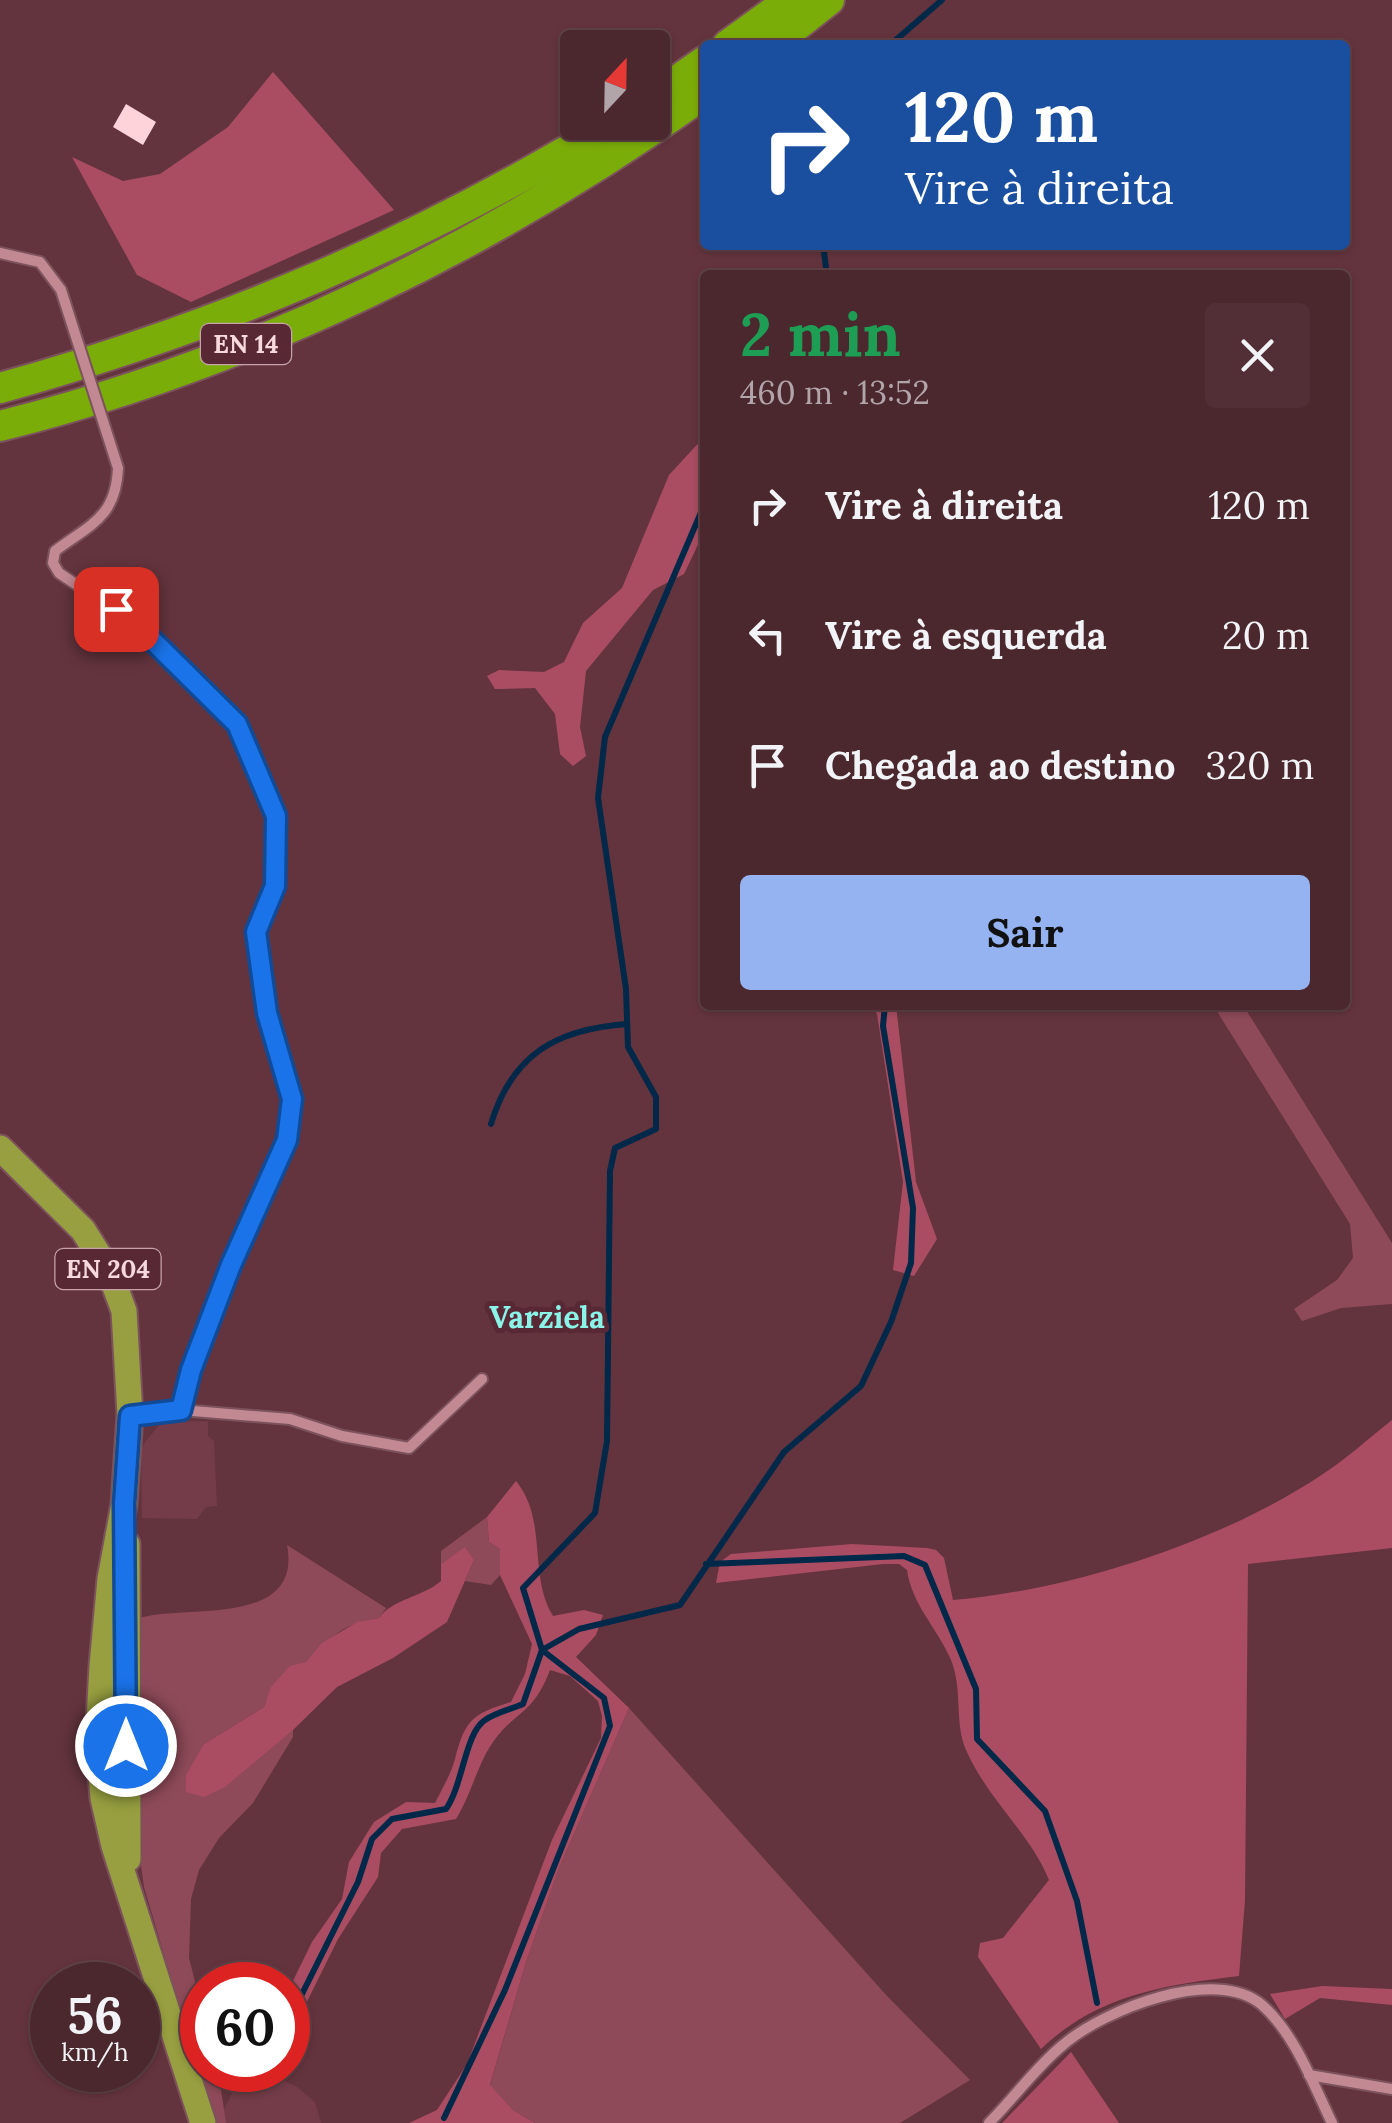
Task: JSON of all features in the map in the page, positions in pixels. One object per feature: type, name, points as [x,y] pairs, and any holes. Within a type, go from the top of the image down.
[{"type":"highway","points":[[735,40],[790,0]]},
{"type":"highway","points":[[778,40],[829,0]]},
{"type":"highway","points":[[670,85],[700,64]]},
{"type":"highway","name":"EN 14","points":[[0,426],[186,368],[388,283],[566,186],[700,96]]},
{"type":"highway","name":"EN 14","points":[[0,388],[56,373],[266,301],[340,270],[505,189],[585,140]]},
{"type":"highway","name":"EN 14","points":[[0,380],[56,373]]},
{"type":"main road","name":"EN 204","points":[[0,1148],[83,1230],[110,1274],[127,1331],[130,1416],[124,1504],[110,1579],[98,1739],[108,1822],[204,2123]]},
{"type":"street","points":[[0,253],[40,262],[61,290],[118,468],[114,500],[107,512],[55,551],[52,563],[88,594],[140,628],[237,724],[276,816],[275,886],[256,932],[267,1013],[292,1099],[287,1140],[231,1265],[191,1370],[181,1410]]},
{"type":"street","points":[[130,1416],[181,1410],[290,1419],[342,1436],[409,1448],[482,1379]]},
{"type":"street","points":[[989,2123],[1063,2044],[1086,2028],[1144,2001],[1209,1989],[1239,1992],[1260,2003],[1281,2026],[1332,2123]]},
{"type":"street","points":[[1308,2075],[1392,2088]]},
{"type":"shaded area","points":[[273,72],[394,210],[191,302],[137,275],[72,157],[123,181],[160,174],[228,127]]},
{"type":"shaded area","points":[[700,441],[700,540],[684,574],[653,590],[586,671],[580,727],[586,756],[573,766],[560,754],[555,714],[535,688],[495,689],[487,676],[499,670],[544,672],[564,662],[583,623],[622,588],[669,475]]},
{"type":"shaded area","points":[[874,1010],[897,1010],[916,1182],[937,1239],[914,1276],[893,1270],[903,1182]]},
{"type":"shaded area","points":[[1216,1010],[1246,1010],[1392,1243],[1392,1304],[1341,1308],[1302,1321],[1294,1309],[1337,1280],[1353,1258],[1350,1224]]},
{"type":"shaded area","points":[[1392,1420],[1392,1548],[1248,1564],[1245,1900],[1239,1976],[1158,1989],[1108,2005],[1085,2016],[1041,2049],[978,1957],[980,1943],[1003,1938],[1049,1880],[966,1750],[951,1660],[914,1594],[907,1570],[899,1564],[883,1564],[716,1583],[720,1562],[731,1554],[852,1544],[927,1548],[944,1558],[953,1600],[1046,1586],[1144,1559],[1237,1522],[1320,1476]]},
{"type":"shaded area","points":[[208,1421],[208,1436],[214,1441],[217,1506],[206,1507],[197,1519],[142,1518],[141,1450],[145,1442],[162,1422]]},
{"type":"shaded area","points":[[516,1481],[532,1513],[541,1583],[553,1616],[584,1610],[603,1615],[596,1635],[576,1657],[629,1708],[559,1868],[490,2085],[513,2110],[535,2123],[409,2123],[437,2110],[467,2064],[552,1840],[601,1738],[598,1701],[570,1676],[550,1670],[531,1704],[488,1750],[456,1819],[402,1829],[381,1853],[378,1877],[338,1939],[310,1996],[310,1962],[302,1962],[342,1899],[349,1862],[374,1822],[406,1802],[435,1803],[467,1727],[487,1710],[511,1702],[525,1674],[532,1644],[500,1575],[500,1549],[489,1542],[487,1517]]},
{"type":"shaded area","points":[[487,1517],[489,1542],[500,1549],[500,1575],[491,1585],[465,1581],[474,1560],[465,1548],[441,1564],[441,1551]]},
{"type":"shaded area","points":[[287,1545],[386,1608],[379,1618],[338,1633],[276,1685],[264,1707],[204,1744],[273,1743],[293,1730],[293,1737],[253,1803],[219,1838],[199,1870],[191,1899],[190,1962],[180,1962],[180,2008],[144,1887],[134,1816],[139,1618],[210,1611],[259,1601],[277,1589],[287,1571]]},
{"type":"shaded area","points":[[465,1547],[474,1560],[447,1622],[393,1658],[337,1687],[225,1787],[204,1797],[186,1792],[186,1775],[204,1744],[264,1707],[271,1687],[290,1666],[306,1662],[322,1643],[357,1622],[379,1618],[392,1606],[434,1586],[441,1581],[441,1564]]},
{"type":"shaded area","points":[[629,1708],[887,1996],[970,2080],[900,2123],[535,2123],[513,2110],[490,2086],[526,1962],[559,1868]]},
{"type":"shaded area","points":[[1322,1986],[1392,1989],[1392,2005],[1320,1998],[1285,2019],[1270,1994]]},
{"type":"shaded area","points":[[1071,2052],[1119,2123],[1002,2123]]},
{"type":"shaded area","points":[[205,2092],[221,2092],[226,2123],[214,2123]]},
{"type":"shaded area","points":[[233,2092],[303,2092],[315,2102],[321,2123],[226,2123],[223,2111]]},
{"type":"building","points":[[126,104],[156,122],[143,145],[113,127]]},
{"type":"waterway","points":[[896,40],[942,0]]},
{"type":"waterway","points":[[824,250],[826,270]]},
{"type":"waterway","points":[[310,1978],[358,1882],[372,1839],[392,1819],[446,1809],[478,1727],[493,1715],[523,1704],[542,1650],[523,1588],[595,1513],[607,1441],[610,1171],[615,1148],[656,1129],[656,1097],[628,1047],[626,989],[598,798],[605,737],[700,515]]},
{"type":"waterway","points":[[444,2118],[505,1990],[610,1726],[604,1698],[542,1650],[579,1629],[680,1605],[784,1452],[861,1386],[891,1322],[911,1263],[913,1208],[883,1026],[885,1010]]},
{"type":"waterway","points":[[491,1124],[511,1080],[541,1050],[579,1032],[627,1024]]},
{"type":"waterway","points":[[706,1564],[904,1556],[925,1565],[976,1689],[977,1739],[1045,1811],[1077,1901],[1097,2003]]},
{"type":"district","name":"Varziela","points":[[547,1318]]},
{"type":"route","points":[[116,609],[237,724],[276,816],[275,886],[256,932],[267,1013],[292,1099],[287,1140],[231,1265],[191,1370],[181,1410],[130,1416],[124,1504],[128,1553],[126,1746]]}]
